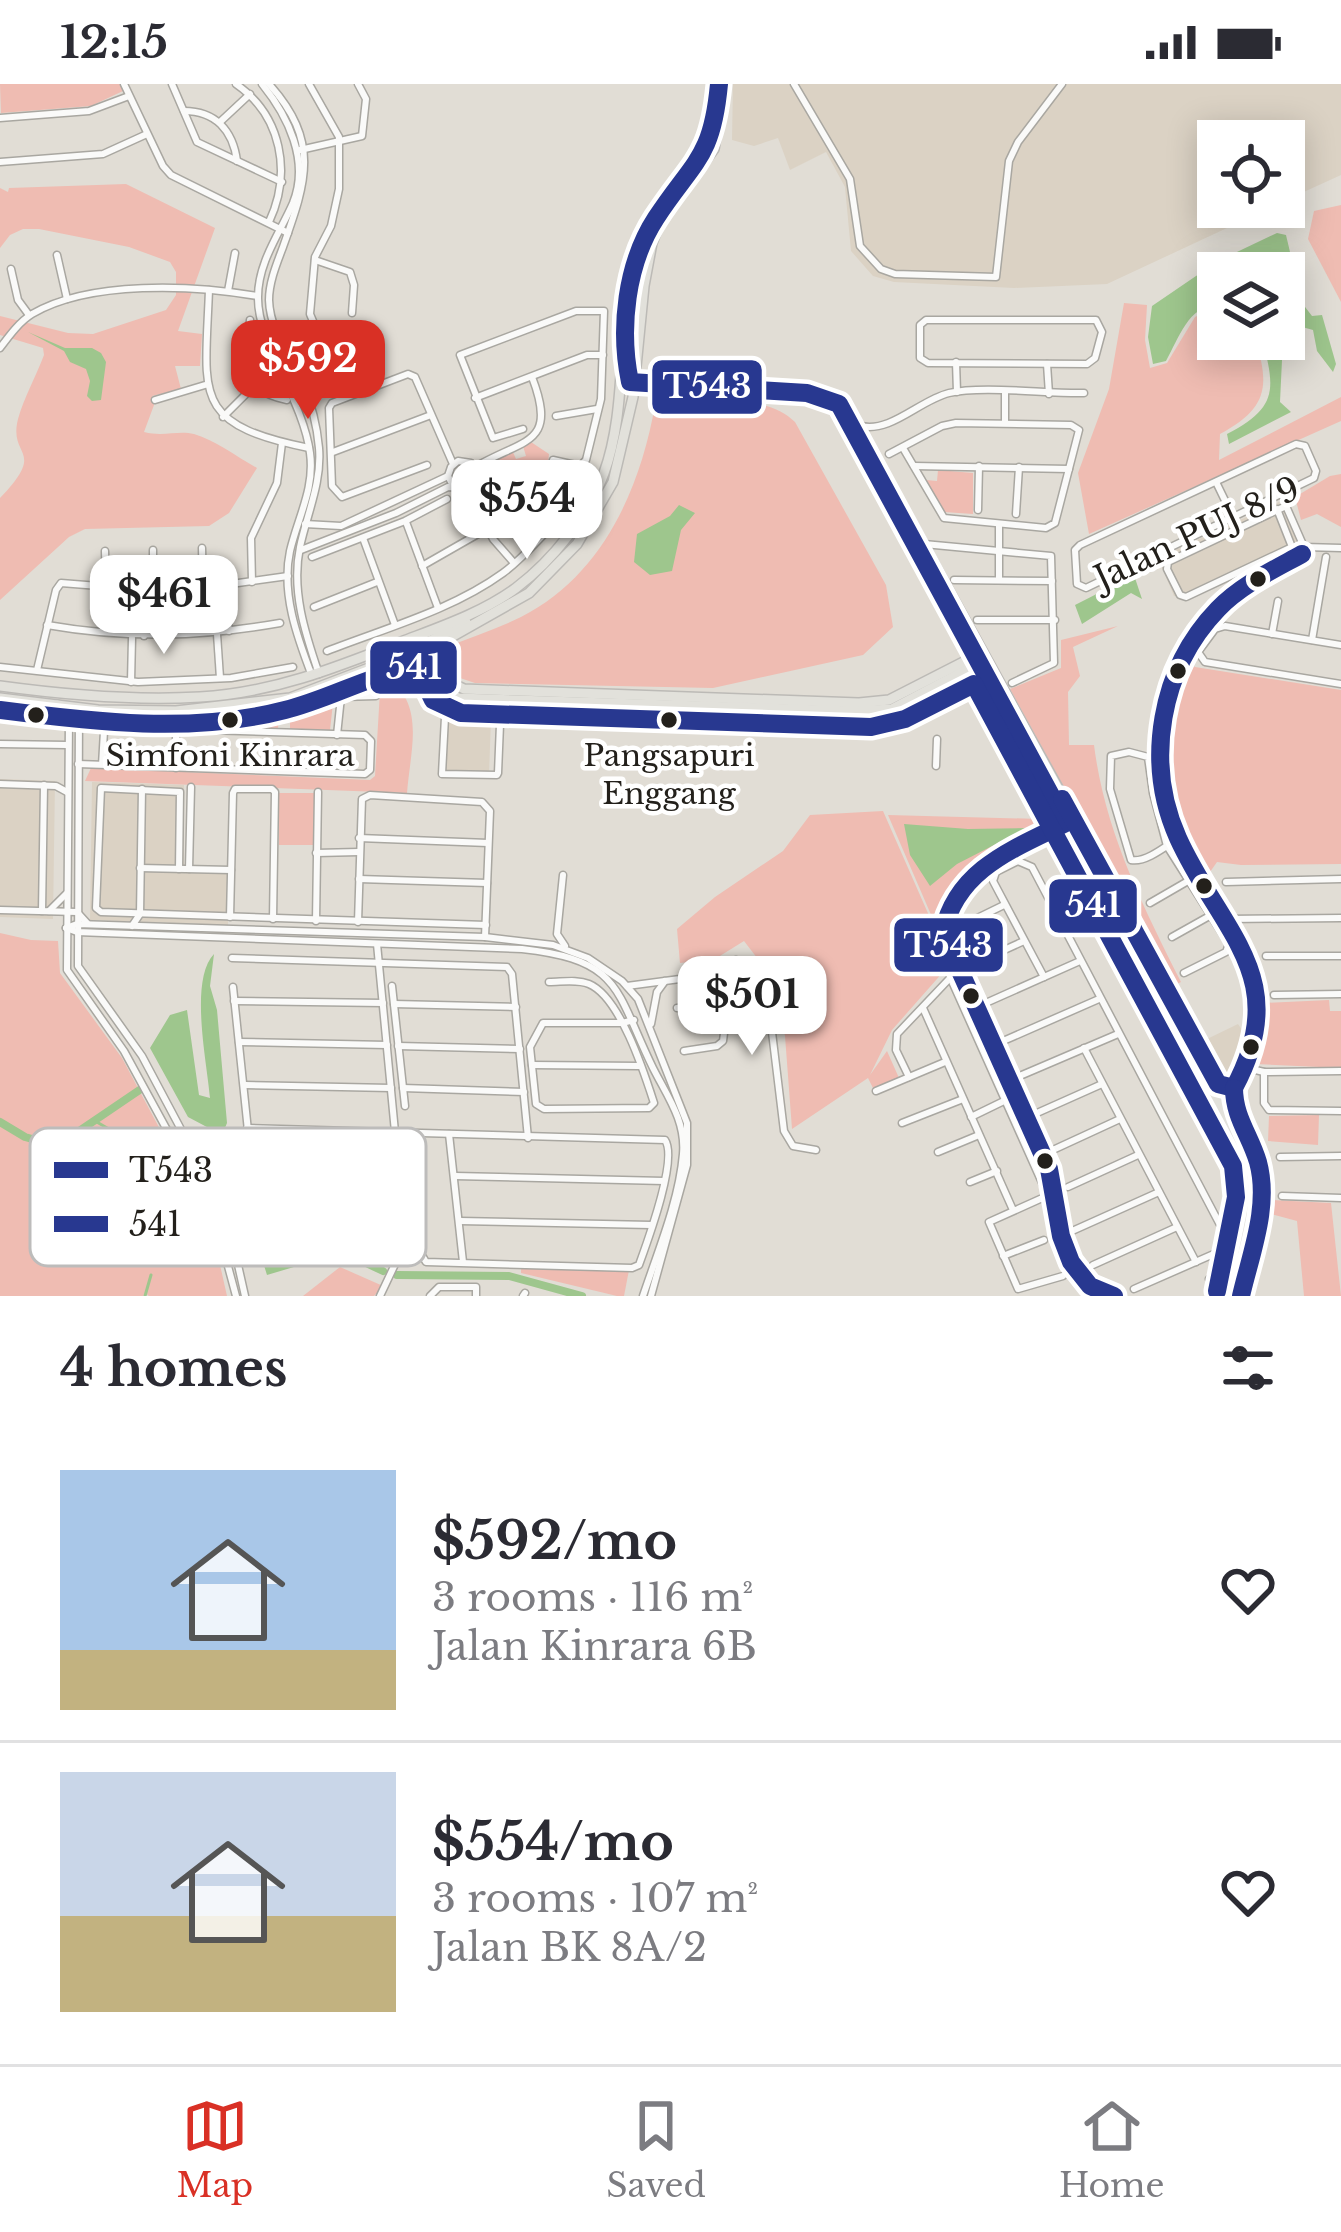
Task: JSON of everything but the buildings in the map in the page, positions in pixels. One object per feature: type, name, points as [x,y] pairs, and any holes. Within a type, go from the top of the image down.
[{"type":"main road","points":[[0,686],[97,696],[202,697],[299,681],[317,671],[446,639],[523,597],[577,544],[613,482],[637,377],[644,286],[656,230],[714,149],[722,84]]},
{"type":"main road","points":[[632,404],[637,377]]},
{"type":"main road","points":[[617,421],[637,377]]},
{"type":"main road","points":[[0,698],[98,710],[176,711],[290,698],[486,605],[517,587],[577,522],[603,475],[617,421],[637,377]]},
{"type":"main road","points":[[637,377],[822,388],[842,399],[861,426],[967,640],[983,657],[991,680],[1221,1099],[1248,1162],[1252,1184],[1237,1296]]},
{"type":"main road","points":[[637,377],[807,393],[832,399],[845,412],[933,562],[1069,821],[1146,947],[1259,1165],[1261,1184],[1237,1296]]},
{"type":"main road","points":[[426,646],[486,605]]},
{"type":"main road","points":[[435,659],[446,639]]},
{"type":"main road","points":[[960,669],[968,654],[967,640]]},
{"type":"main road","points":[[426,646],[435,659],[440,683],[451,695],[892,709],[983,657]]},
{"type":"main road","points":[[426,646],[435,659]]},
{"type":"main road","points":[[960,669],[991,680]]},
{"type":"main road","points":[[255,704],[300,690],[317,671]]},
{"type":"main road","points":[[64,694],[74,706]]},
{"type":"main road","points":[[74,706],[97,696]]},
{"type":"main road","points":[[57,705],[73,723],[98,710]]},
{"type":"main road","points":[[1218,1084],[1234,1088],[1234,1115]]},
{"type":"street","points":[[124,84],[171,175],[284,230]]},
{"type":"street","points":[[172,84],[197,142],[282,182]]},
{"type":"street","points":[[236,84],[250,94],[271,125],[281,161],[281,196],[269,222]]},
{"type":"street","points":[[266,84],[293,118],[300,150],[302,200],[264,266],[257,296],[266,336],[303,412],[310,448],[308,492],[297,528],[292,576],[317,671]]},
{"type":"street","points":[[300,150],[362,136],[366,99],[358,84]]},
{"type":"street","points":[[794,84],[850,178],[860,246],[881,269],[895,274],[996,277],[1009,161],[1062,84]]},
{"type":"street","points":[[313,85],[340,142],[336,206],[315,260],[311,320],[333,369]]},
{"type":"street","points":[[220,122],[250,94]]},
{"type":"street","points":[[0,118],[89,111],[129,95]]},
{"type":"street","points":[[184,111],[201,111],[220,122],[235,144],[237,161]]},
{"type":"street","points":[[0,162],[103,154],[147,134]]},
{"type":"street","points":[[284,230],[269,298],[275,332],[313,413],[319,467],[292,576]]},
{"type":"street","points":[[228,291],[235,253]]},
{"type":"street","points":[[57,255],[67,299]]},
{"type":"street","points":[[315,260],[352,277],[352,313]]},
{"type":"street","points":[[11,269],[18,300],[29,315]]},
{"type":"street","points":[[0,348],[29,315],[67,299],[131,289],[257,296]]},
{"type":"street","points":[[209,290],[205,385],[223,417],[254,436],[310,448]]},
{"type":"street","points":[[523,429],[498,439],[489,434],[460,361],[465,351],[576,311],[607,314],[597,409],[584,464],[554,460]]},
{"type":"street","points":[[250,320],[246,361],[254,386],[287,400]]},
{"type":"street","points":[[926,320],[1096,320],[1102,332],[1092,361],[1047,364],[921,361],[920,325],[926,320]]},
{"type":"street","points":[[475,398],[587,355],[604,356]]},
{"type":"street","points":[[956,362],[957,392]]},
{"type":"street","points":[[1047,364],[1049,394]]},
{"type":"street","points":[[308,520],[341,526],[448,476],[453,464],[415,377],[408,374],[332,403],[328,412],[332,486],[341,497],[427,465]]},
{"type":"street","points":[[475,467],[539,430],[543,408],[532,377]]},
{"type":"street","points":[[155,400],[205,385]]},
{"type":"street","points":[[223,417],[254,386]]},
{"type":"street","points":[[869,441],[876,428],[932,398],[957,392],[1084,393]]},
{"type":"street","points":[[1005,393],[1005,423]]},
{"type":"street","points":[[556,416],[597,409]]},
{"type":"street","points":[[333,452],[431,415]]},
{"type":"street","points":[[890,454],[946,424],[1077,426],[1052,527],[944,518],[903,448]]},
{"type":"street","points":[[861,426],[876,428]]},
{"type":"street","points":[[252,582],[251,538],[278,483],[282,443]]},
{"type":"street","name":"Jalan PUJ 8/9","points":[[1301,444],[1316,476],[1086,588],[1077,584],[1075,550],[1216,481],[1301,444]]},
{"type":"street","points":[[453,464],[465,461],[475,467]]},
{"type":"street","points":[[914,466],[1069,469]]},
{"type":"street","points":[[978,510],[979,466]]},
{"type":"street","points":[[475,467],[472,497],[493,539],[514,563]]},
{"type":"street","points":[[1016,514],[1019,467]]},
{"type":"street","points":[[448,476],[472,497]]},
{"type":"street","points":[[1216,481],[1233,517]]},
{"type":"street","points":[[300,550],[457,487],[472,486]]},
{"type":"street","points":[[484,521],[520,493]]},
{"type":"street","points":[[1280,494],[1292,547],[1186,597],[1180,595],[1168,562],[1281,508]]},
{"type":"street","points":[[312,557],[405,521],[447,499]]},
{"type":"street","points":[[1281,508],[1306,549]]},
{"type":"street","points":[[297,528],[308,520]]},
{"type":"street","points":[[405,521],[438,608]]},
{"type":"street","points":[[998,578],[999,524]]},
{"type":"street","points":[[328,651],[438,608],[493,579],[552,526]]},
{"type":"street","points":[[422,566],[478,534]]},
{"type":"street","points":[[363,538],[395,625]]},
{"type":"street","points":[[922,549],[953,546],[1049,555],[1054,581],[1053,665],[1012,683]]},
{"type":"street","points":[[933,562],[934,550],[953,546]]},
{"type":"street","points":[[202,548],[203,590]]},
{"type":"street","points":[[1221,1099],[1246,1068],[1257,1030],[1256,994],[1243,946],[1178,838],[1162,767],[1170,679],[1218,608],[1306,549],[1341,548]]},
{"type":"street","points":[[144,637],[153,550]]},
{"type":"street","points":[[105,551],[106,588]]},
{"type":"street","points":[[1312,640],[1326,557]]},
{"type":"street","points":[[37,670],[61,584],[149,592],[203,590],[292,576]]},
{"type":"street","points":[[954,580],[1054,581]]},
{"type":"street","points":[[314,607],[378,581]]},
{"type":"street","points":[[223,587],[229,632]]},
{"type":"street","points":[[1272,634],[1278,601]]},
{"type":"street","points":[[977,620],[1055,620]]},
{"type":"street","points":[[47,625],[144,637],[218,634],[280,623]]},
{"type":"street","points":[[1341,645],[1221,626],[1198,652],[1205,662],[1341,684]]},
{"type":"street","points":[[218,634],[220,678]]},
{"type":"street","points":[[131,682],[132,637]]},
{"type":"street","points":[[0,667],[131,682],[220,678],[293,667]]},
{"type":"street","points":[[500,718],[445,717],[442,774],[497,775],[500,718],[501,695]]},
{"type":"street","points":[[338,735],[341,697],[376,696]]},
{"type":"street","points":[[74,706],[76,944],[81,976],[142,1056],[180,1128]]},
{"type":"street","points":[[176,711],[176,768]]},
{"type":"street","points":[[73,723],[67,745],[66,959],[74,984],[124,1051],[166,1128]]},
{"type":"street","points":[[78,764],[102,765],[176,768],[368,774],[369,737],[106,729],[102,765]]},
{"type":"street","points":[[936,766],[937,740]]},
{"type":"street","points":[[0,744],[67,745]]},
{"type":"street","points":[[1178,838],[1167,846],[1137,862],[1131,860],[1110,787],[1111,756],[1129,752],[1148,757],[1167,846],[1229,944],[1226,952],[1184,974]]},
{"type":"street","points":[[0,784],[56,785],[67,779]]},
{"type":"street","points":[[44,785],[45,911]]},
{"type":"street","points":[[56,785],[67,792]]},
{"type":"street","points":[[189,869],[190,787]]},
{"type":"street","points":[[131,926],[140,914],[142,789]]},
{"type":"street","points":[[230,917],[235,789],[275,793],[273,920]]},
{"type":"street","points":[[178,869],[180,792],[99,790],[93,851],[96,908],[101,912],[486,925]]},
{"type":"street","points":[[316,921],[318,792]]},
{"type":"street","points":[[358,922],[362,799],[370,795],[482,802],[490,811],[485,938]]},
{"type":"street","points":[[1069,821],[968,878],[952,898],[944,933],[1052,1194],[1060,1236],[1079,1276],[1114,1296]]},
{"type":"street","points":[[359,838],[489,843]]},
{"type":"street","points":[[77,842],[93,851]]},
{"type":"street","points":[[77,863],[93,851]]},
{"type":"street","points":[[316,853],[359,852]]},
{"type":"street","points":[[1044,977],[993,881],[996,872],[1018,861],[1032,867],[1226,1232],[1228,1268],[1209,1279]]},
{"type":"street","points":[[140,868],[231,870]]},
{"type":"street","points":[[563,875],[557,934],[568,948]]},
{"type":"street","points":[[359,879],[487,883]]},
{"type":"street","points":[[1226,882],[1341,879]]},
{"type":"street","points":[[1150,903],[1189,880]]},
{"type":"street","points":[[45,911],[67,893]]},
{"type":"street","points":[[959,927],[1005,905]]},
{"type":"street","points":[[0,910],[77,911]]},
{"type":"street","points":[[77,911],[89,928]]},
{"type":"street","points":[[140,914],[149,926]]},
{"type":"street","points":[[1172,937],[1213,914]]},
{"type":"street","points":[[1228,919],[1341,918]]},
{"type":"street","points":[[66,928],[149,926],[543,943],[568,948],[619,979],[651,1025],[685,1116],[689,1141],[687,1165],[647,1296]]},
{"type":"street","points":[[76,944],[89,928]]},
{"type":"street","points":[[89,928],[550,952],[597,971],[618,990],[633,1017],[651,1065],[674,1106],[683,1151],[647,1296]]},
{"type":"street","points":[[376,934],[395,1128]]},
{"type":"street","points":[[543,943],[557,934]]},
{"type":"street","points":[[969,966],[1024,940]]},
{"type":"street","points":[[1266,956],[1341,956]]},
{"type":"street","points":[[232,958],[508,967],[527,1138]]},
{"type":"street","points":[[618,990],[710,975],[738,960],[766,991],[784,1131],[793,1146],[816,1150]]},
{"type":"street","points":[[988,1002],[1080,961]]},
{"type":"street","points":[[909,1077],[896,1050],[897,1034],[959,972]]},
{"type":"street","points":[[950,977],[1052,1194]]},
{"type":"street","points":[[677,1008],[729,1001],[758,978]]},
{"type":"street","points":[[619,979],[641,983]]},
{"type":"street","points":[[651,1025],[657,992],[668,979]]},
{"type":"street","points":[[549,982],[590,985],[601,991],[622,1023],[654,1101],[652,1108],[544,1109],[536,1104],[532,1065],[532,1038],[543,1023],[622,1023],[633,1017]]},
{"type":"street","points":[[392,986],[404,1106]]},
{"type":"street","points":[[233,987],[248,1128]]},
{"type":"street","points":[[1274,995],[1341,994]]},
{"type":"street","points":[[994,1045],[1099,999]]},
{"type":"street","points":[[234,1000],[383,1004]]},
{"type":"street","points":[[394,1004],[516,1007]]},
{"type":"street","points":[[684,1051],[723,1041],[725,1025],[718,1004]]},
{"type":"street","points":[[922,1008],[1013,1210]]},
{"type":"street","points":[[1022,1075],[1118,1034]]},
{"type":"street","points":[[239,1042],[387,1046]]},
{"type":"street","points":[[398,1046],[520,1049]]},
{"type":"street","points":[[1084,1048],[1196,1262]]},
{"type":"street","points":[[876,1090],[945,1062]]},
{"type":"street","points":[[532,1065],[639,1066]]},
{"type":"street","points":[[1246,1068],[1341,1071]]},
{"type":"street","points":[[1264,1072],[1269,1110],[1341,1112]]},
{"type":"street","points":[[1036,1113],[1102,1084]]},
{"type":"street","points":[[243,1085],[391,1088]]},
{"type":"street","points":[[403,1088],[524,1092]]},
{"type":"street","points":[[902,1123],[963,1100]]},
{"type":"street","points":[[971,1117],[1007,1100]]},
{"type":"street","points":[[1055,1149],[1120,1119]]},
{"type":"street","points":[[426,1133],[668,1141],[670,1155],[642,1256],[634,1268],[426,1259]]},
{"type":"street","points":[[449,1134],[463,1262]]},
{"type":"street","points":[[938,1152],[980,1135]]},
{"type":"street","points":[[1068,1187],[1138,1155]]},
{"type":"street","points":[[1280,1157],[1341,1156]]},
{"type":"street","points":[[970,1182],[997,1171]]},
{"type":"street","points":[[455,1176],[664,1181]]},
{"type":"street","points":[[1060,1236],[1160,1192]]},
{"type":"street","points":[[1052,1194],[988,1222],[1020,1289],[1064,1276]]},
{"type":"street","points":[[1282,1196],[1341,1198]]},
{"type":"street","points":[[460,1221],[650,1225]]},
{"type":"street","points":[[1093,1265],[1178,1227]]},
{"type":"street","points":[[1003,1256],[1044,1240]]},
{"type":"street","points":[[1134,1289],[1227,1246]]},
{"type":"street","points":[[231,1266],[241,1296]]},
{"type":"street","points":[[236,1266],[241,1296]]},
{"type":"street","points":[[380,1296],[394,1266]]},
{"type":"street","points":[[430,1296],[439,1287],[476,1287],[477,1294]]},
{"type":"shaded area","points":[[0,84],[120,84],[123,91],[91,106],[1,113]]},
{"type":"shaded area","points":[[733,84],[1341,84],[1341,175],[1305,191],[1305,120],[1197,120],[1197,228],[1227,228],[1107,284],[1014,288],[894,282],[873,276],[851,251],[845,187],[826,152],[790,170],[778,138],[754,146],[732,140]]},
{"type":"shaded area","points":[[126,184],[215,228],[178,331],[202,334],[200,366],[175,366],[181,389],[152,396],[154,405],[144,432],[194,434],[257,468],[229,513],[209,526],[85,529],[69,537],[0,600],[0,498],[22,470],[18,419],[44,355],[43,348],[0,335],[0,316],[68,333],[93,334],[166,310],[176,295],[176,272],[170,262],[129,247],[39,229],[10,235],[0,248],[0,188],[8,192],[9,188]]},
{"type":"shaded area","points":[[1341,205],[1341,302],[1308,239],[1314,211]]},
{"type":"shaded area","points":[[1277,233],[1286,235],[1290,252],[1237,252]]},
{"type":"shaded area","points":[[1197,275],[1197,313],[1166,361],[1153,364],[1148,337],[1152,306]]},
{"type":"shaded area","points":[[1124,303],[1147,305],[1145,340],[1150,368],[1167,363],[1197,316],[1197,360],[1260,360],[1261,396],[1247,416],[1220,434],[1219,460],[1341,397],[1341,421],[1089,534],[1078,473],[1109,389]]},
{"type":"shaded area","points":[[1305,307],[1312,316],[1322,315],[1336,364],[1333,372],[1317,351],[1313,330],[1305,328]]},
{"type":"shaded area","points":[[28,332],[65,348],[92,348],[101,353],[106,362],[101,400],[87,396],[86,369]]},
{"type":"shaded area","points":[[1266,360],[1282,360],[1280,402],[1291,412],[1229,444],[1227,434],[1264,406]]},
{"type":"shaded area","points":[[672,401],[753,403],[795,422],[886,585],[893,627],[863,655],[713,688],[475,683],[457,677],[444,648],[512,621],[549,600],[595,554],[627,499],[655,405]]},
{"type":"shaded area","points":[[531,442],[549,454],[548,463],[588,473],[559,524],[519,486],[497,508],[490,493],[479,498],[476,491],[482,478],[480,468],[512,450],[516,459],[526,456],[523,446]]},
{"type":"shaded area","points":[[938,470],[973,473],[973,514],[944,512],[926,480],[937,481]]},
{"type":"shaded area","points":[[1341,474],[1341,527],[1317,514],[1301,520],[1295,497]]},
{"type":"shaded area","points":[[1279,502],[1298,542],[1296,550],[1189,599],[1174,596],[1158,558]]},
{"type":"shaded area","points":[[679,505],[695,513],[681,530],[672,571],[650,575],[634,562],[637,534],[670,516]]},
{"type":"shaded area","points":[[1134,575],[1142,599],[1131,593],[1082,624],[1075,605]]},
{"type":"shaded area","points":[[1118,626],[1073,647],[1080,676],[1068,692],[1069,745],[1094,745],[1116,838],[1181,982],[1173,986],[1010,689],[1061,668],[1061,640]]},
{"type":"shaded area","points":[[1187,660],[1195,667],[1341,690],[1341,864],[1217,862],[1210,872],[1204,870],[1180,819],[1167,767],[1169,714]]},
{"type":"shaded area","points":[[380,672],[405,696],[410,710],[413,741],[407,793],[85,781],[91,768],[370,780],[375,776],[380,691],[348,690],[348,685]]},
{"type":"shaded area","points":[[334,694],[330,730],[290,729],[290,718],[279,718],[278,728],[183,726],[181,722],[230,718]]},
{"type":"shaded area","points":[[447,718],[491,719],[489,774],[445,773]]},
{"type":"shaded area","points":[[0,779],[55,781],[53,919],[0,917]]},
{"type":"shaded area","points":[[92,782],[184,785],[184,866],[230,868],[228,925],[90,920]]},
{"type":"shaded area","points":[[279,793],[315,793],[315,845],[279,845]]},
{"type":"shaded area","points":[[883,811],[938,936],[944,971],[892,1030],[870,1075],[887,1051],[899,1078],[873,1088],[868,1078],[792,1129],[785,1036],[774,980],[744,941],[715,959],[680,963],[677,929],[783,851],[810,815]]},
{"type":"shaded area","points":[[888,815],[1040,819],[1049,815],[1052,820],[963,876],[942,909],[938,931]]},
{"type":"shaded area","points":[[904,824],[1027,828],[957,864],[930,886],[910,855]]},
{"type":"shaded area","points":[[0,933],[58,941],[60,973],[122,1058],[159,1128],[30,1128],[30,1266],[220,1266],[227,1296],[0,1296]]},
{"type":"shaded area","points":[[214,954],[210,986],[217,1010],[225,1128],[209,1128],[188,1117],[150,1048],[170,1015],[187,1010],[199,1095],[210,1098],[201,1001]]},
{"type":"shaded area","points":[[1329,1000],[1330,1011],[1341,1011],[1341,1068],[1256,1064],[1264,1031],[1263,1003]]},
{"type":"shaded area","points":[[1238,1024],[1246,1036],[1244,1049],[1234,1076],[1228,1079],[1205,1040]]},
{"type":"shaded area","points":[[1319,1115],[1318,1145],[1268,1141],[1269,1116]]},
{"type":"shaded area","points":[[1272,1200],[1331,1203],[1341,1296],[1304,1296],[1297,1221],[1271,1214]]},
{"type":"shaded area","points":[[264,1266],[297,1266],[267,1275]]},
{"type":"shaded area","points":[[521,1266],[629,1270],[624,1296],[617,1296],[521,1273]]},
{"type":"shaded area","points":[[340,1267],[383,1286],[374,1296],[303,1296]]},
{"type":"waterway","points":[[84,1128],[141,1089]]},
{"type":"waterway","points":[[95,1121],[107,1128]]},
{"type":"waterway","points":[[0,1122],[30,1138]]},
{"type":"waterway","points":[[372,1266],[383,1271]]},
{"type":"waterway","points":[[145,1296],[151,1275]]},
{"type":"waterway","points":[[397,1275],[509,1276],[582,1296]]},
{"type":"transit line","name":"T543","points":[[719,84],[706,144],[656,218],[632,276],[625,319],[630,382],[807,393],[839,404],[1066,823],[1007,853],[974,877],[950,911],[943,933],[1049,1169],[1061,1236],[1071,1262],[1090,1286],[1114,1296]]},
{"type":"transit line","name":"T543","points":[[1234,1088],[1251,1049],[1257,1015],[1254,985],[1245,957],[1178,838],[1168,809],[1160,748],[1171,688],[1198,633],[1227,600],[1302,554]]},
{"type":"transit line","name":"541","points":[[0,710],[107,722],[215,722],[285,710],[417,667],[433,700],[461,713],[871,727],[905,719],[974,684],[1233,1166],[1236,1197],[1217,1291]]},
{"type":"transit line","name":"T543","points":[[1062,799],[1218,1084],[1234,1088]]},
{"type":"transit line","name":"T543","points":[[1234,1088],[1239,1117],[1258,1162],[1262,1195],[1241,1296]]},
{"type":"place","name":"Simfoni Kinrara","points":[[230,720]]},
{"type":"place","name":"Pangsapuri Enggang","points":[[669,720]]}]
